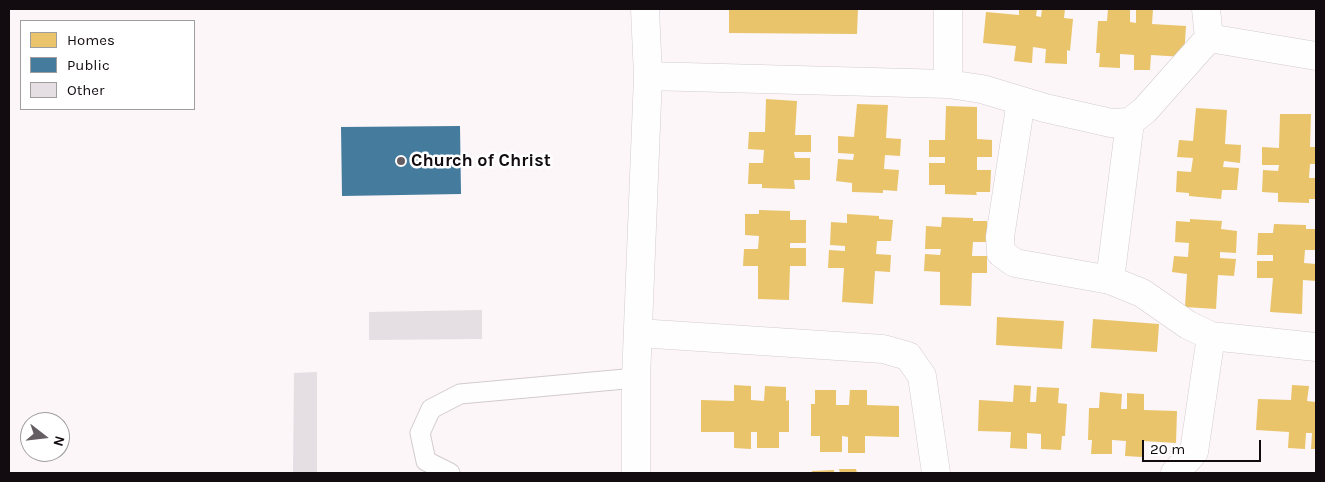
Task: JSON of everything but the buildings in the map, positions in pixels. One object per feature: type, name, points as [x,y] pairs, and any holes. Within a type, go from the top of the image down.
[{"type":"street","points":[[636,473],[636,378],[648,76],[645,9]]},
{"type":"street","points":[[948,9],[948,84]]},
{"type":"street","points":[[648,76],[948,84],[982,89],[1112,123],[1130,122],[1145,110],[1209,38],[1206,9]]},
{"type":"street","points":[[1209,38],[1316,56]]},
{"type":"street","points":[[1021,100],[1000,237],[1002,253],[1015,263],[1110,280],[1142,294],[1188,324],[1211,336],[1316,347]]},
{"type":"street","points":[[1110,280],[1130,122]]},
{"type":"street","points":[[638,333],[884,349],[908,356],[922,376],[936,473]]},
{"type":"street","points":[[1174,473],[1194,452],[1211,336]]},
{"type":"lane","points":[[450,473],[426,461],[420,433],[431,409],[460,394],[636,378]]},
{"type":"place","name":"Church of Christ","points":[[401,161]]}]
